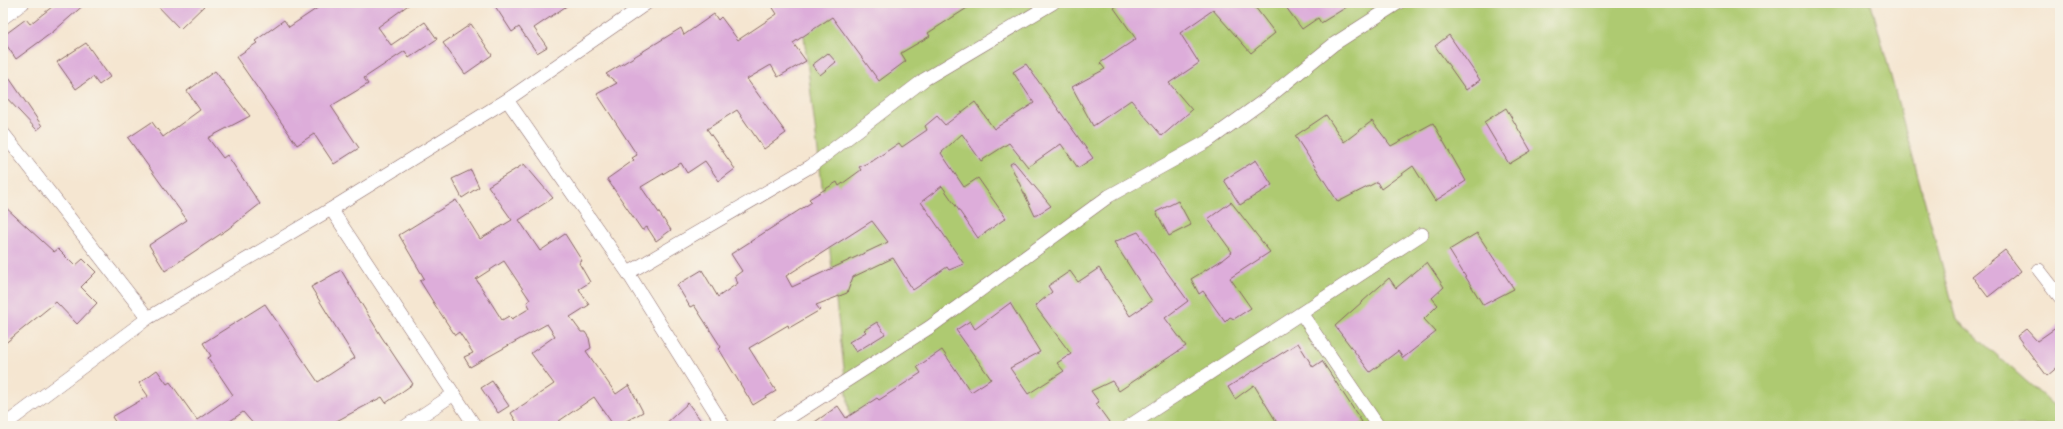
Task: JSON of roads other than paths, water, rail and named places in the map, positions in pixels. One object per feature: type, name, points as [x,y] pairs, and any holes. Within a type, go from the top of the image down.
[{"type":"street","points":[[3,18],[23,3]]},
{"type":"street","points":[[3,426],[148,318],[331,209],[507,100],[647,3]]},
{"type":"street","points":[[628,273],[811,166],[925,79],[1053,3]]},
{"type":"street","points":[[776,426],[930,327],[1109,196],[1208,141],[1268,97],[1334,44],[1398,3]]},
{"type":"street","points":[[507,100],[628,273],[724,426]]},
{"type":"street","points":[[3,133],[148,318]]},
{"type":"street","points":[[331,209],[475,426]]},
{"type":"street","points":[[1128,426],[1422,234]]},
{"type":"street","points":[[2039,270],[2060,297]]},
{"type":"street","points":[[1301,312],[1378,426]]},
{"type":"street","points":[[406,426],[454,394]]}]
